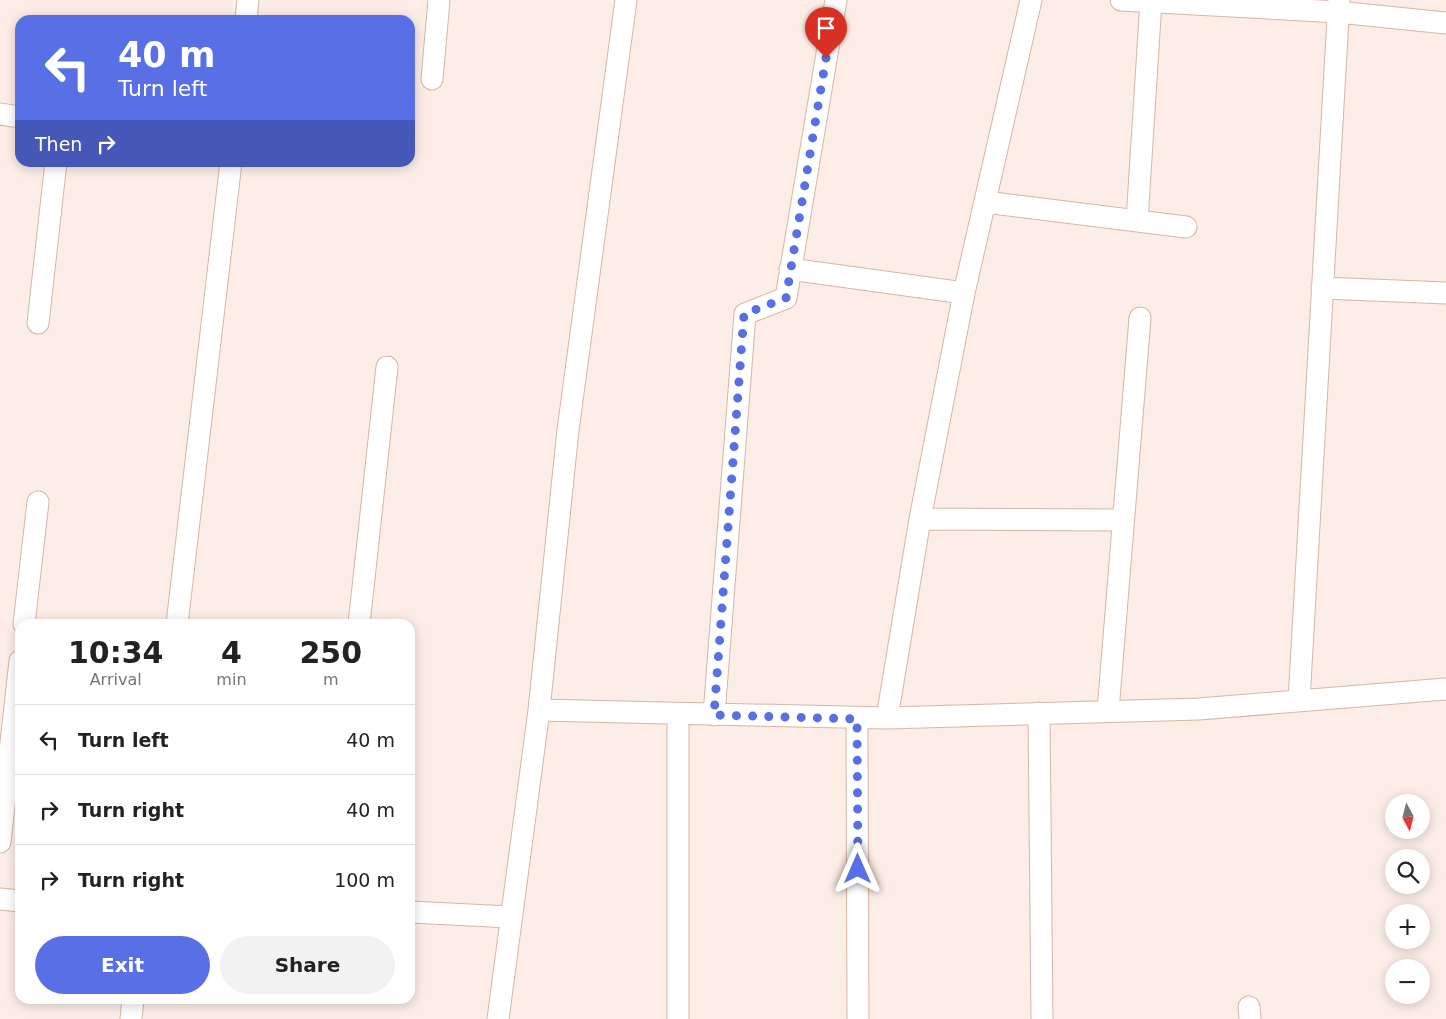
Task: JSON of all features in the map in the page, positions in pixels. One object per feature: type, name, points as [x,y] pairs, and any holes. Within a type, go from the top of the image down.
[{"type":"street","points":[[246,15],[248,0]]},
{"type":"street","points":[[432,79],[439,0]]},
{"type":"street","points":[[498,1019],[539,710],[568,430],[626,0]]},
{"type":"street","points":[[714,715],[744,314],[786,298],[836,0]]},
{"type":"street","points":[[887,718],[920,519],[964,293],[1031,0]]},
{"type":"street","points":[[1121,0],[1339,6],[1446,23]]},
{"type":"street","points":[[1137,221],[1151,1]]},
{"type":"street","points":[[1299,701],[1339,6]]},
{"type":"street","points":[[0,114],[15,116]]},
{"type":"street","points":[[38,322],[55,167]]},
{"type":"street","points":[[179,619],[230,167]]},
{"type":"street","points":[[984,202],[1186,226]]},
{"type":"street","points":[[790,269],[964,293]]},
{"type":"street","points":[[1322,288],[1446,293]]},
{"type":"street","points":[[1108,711],[1140,318]]},
{"type":"street","points":[[360,619],[387,367]]},
{"type":"street","points":[[25,619],[38,502]]},
{"type":"street","points":[[920,519],[1123,520]]},
{"type":"street","points":[[539,710],[857,719],[1199,708],[1446,689]]},
{"type":"street","points":[[0,842],[15,706]]},
{"type":"street","points":[[1039,713],[1042,1019]]},
{"type":"street","points":[[678,714],[678,1019]]},
{"type":"street","points":[[857,719],[858,1019]]},
{"type":"street","points":[[0,899],[15,900]]},
{"type":"street","points":[[415,912],[511,917]]},
{"type":"street","points":[[131,1019],[132,1004]]},
{"type":"route","points":[[826,58],[786,298],[744,314],[714,715],[857,719],[858,869]]}]
